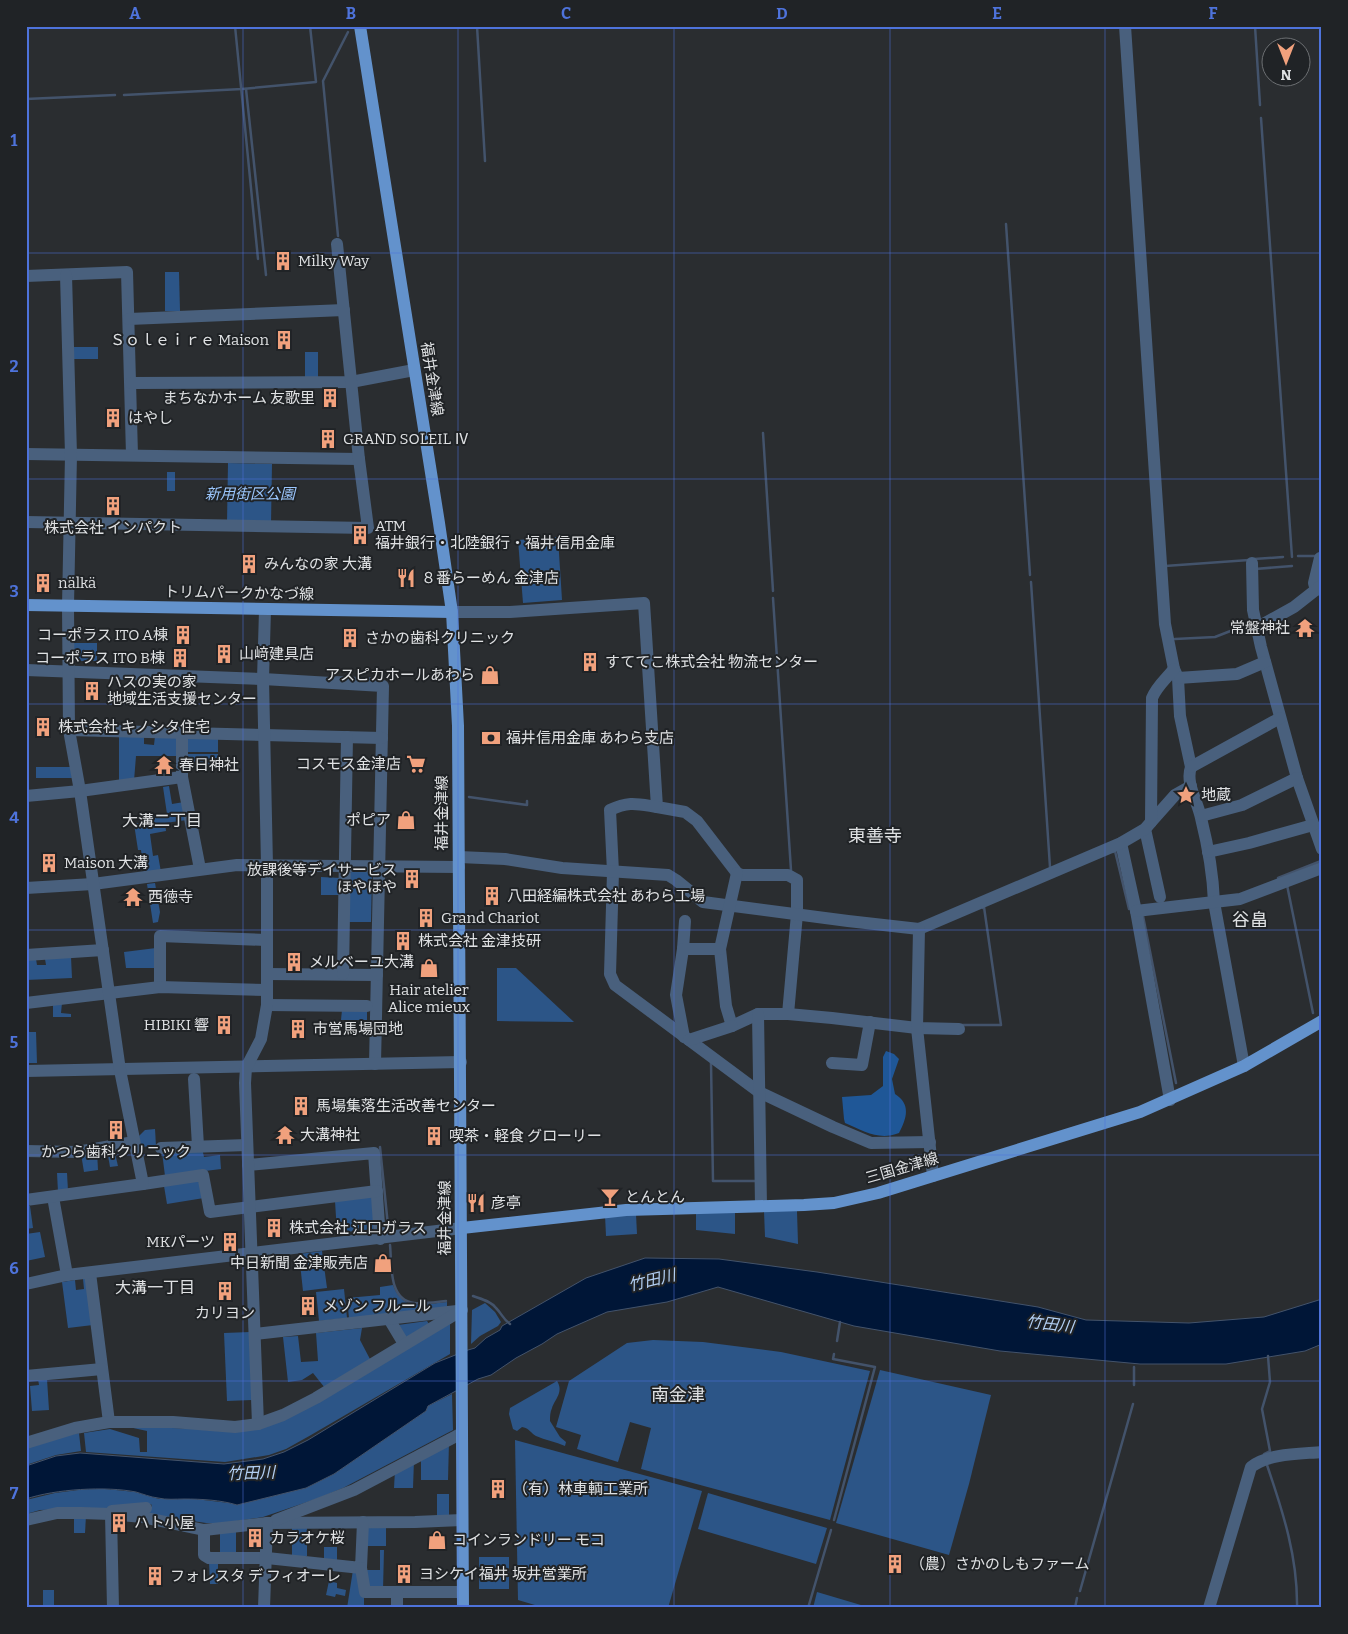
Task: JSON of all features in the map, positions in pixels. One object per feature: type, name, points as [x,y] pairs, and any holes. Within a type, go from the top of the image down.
[{"type":"main road","name":"福井金津線","points":[[360,26],[452,612],[458,716],[463,1608]]},
{"type":"main road","name":"トリムパークかなづ線","points":[[26,605],[452,612]]},
{"type":"main road","name":"三国金津線","points":[[462,1228],[626,1210],[834,1203],[878,1193],[1140,1112],[1244,1066],[1322,1021]]},
{"type":"street","points":[[1125,26],[1165,615],[1176,674],[1180,716],[1191,767],[1188,775],[1201,816],[1208,852],[1213,881],[1214,902],[1244,1066]]},
{"type":"street","points":[[26,522],[368,528],[337,244]]},
{"type":"street","points":[[26,276],[127,272],[132,455]]},
{"type":"street","points":[[66,275],[71,455],[68,606],[69,730],[104,950],[120,1070],[143,1184]]},
{"type":"street","points":[[129,319],[344,310]]},
{"type":"street","points":[[131,383],[352,382],[414,370]]},
{"type":"street","points":[[26,454],[359,459]]},
{"type":"street","points":[[1258,627],[1294,607],[1319,588],[1314,582],[1320,558]]},
{"type":"street","points":[[1252,563],[1253,610],[1261,647],[1298,778],[1322,849]]},
{"type":"street","points":[[452,612],[515,612],[644,604],[657,807]]},
{"type":"street","points":[[258,1424],[245,1083],[246,1068],[261,1039],[267,1005],[267,865],[263,679],[264,610]]},
{"type":"street","points":[[1160,897],[1148,825],[1152,698],[1156,688],[1166,679],[1176,674],[1237,674],[1266,662]]},
{"type":"street","points":[[26,670],[263,679],[383,686],[376,1064]]},
{"type":"street","points":[[1191,767],[1280,718]]},
{"type":"street","points":[[69,730],[382,738]]},
{"type":"street","points":[[182,733],[182,776],[200,869]]},
{"type":"street","points":[[343,974],[347,737]]},
{"type":"street","points":[[26,796],[80,791],[182,776]]},
{"type":"street","points":[[1201,816],[1242,806],[1298,778]]},
{"type":"street","points":[[26,888],[94,884],[237,865],[380,866],[505,859],[562,868],[668,875],[703,902],[848,922],[919,929],[1121,843],[1148,825],[1175,795],[1191,786]]},
{"type":"street","points":[[788,1014],[797,914],[797,880],[788,875],[742,875],[737,873],[697,820],[685,812],[632,803],[610,810],[613,872],[610,974],[615,985],[759,1092],[833,1128],[872,1143],[930,1142]]},
{"type":"street","points":[[1208,852],[1249,844],[1313,825]]},
{"type":"street","points":[[1121,843],[1136,911],[1170,1100]]},
{"type":"street","points":[[1136,911],[1240,899],[1322,868]]},
{"type":"street","points":[[732,1026],[726,1006],[720,949],[737,873]]},
{"type":"street","points":[[685,921],[676,995],[686,1038]]},
{"type":"street","points":[[919,929],[918,1028],[933,1176]]},
{"type":"street","points":[[160,987],[160,936],[266,940]]},
{"type":"street","points":[[683,949],[720,949]]},
{"type":"street","points":[[26,955],[104,950]]},
{"type":"street","points":[[266,974],[377,975]]},
{"type":"street","points":[[26,1003],[160,987],[267,990]]},
{"type":"street","points":[[267,1005],[367,1006]]},
{"type":"street","points":[[686,1038],[732,1026],[758,1014],[788,1014],[918,1028],[959,1029]]},
{"type":"street","points":[[758,1014],[761,1206]]},
{"type":"street","points":[[832,1063],[862,1065],[870,1022]]},
{"type":"street","points":[[26,1072],[461,1062]]},
{"type":"street","points":[[194,1079],[198,1146]]},
{"type":"street","points":[[26,1151],[76,1152],[134,1142]]},
{"type":"street","points":[[161,1148],[247,1145]]},
{"type":"street","points":[[248,1165],[374,1154],[380,1239]]},
{"type":"street","points":[[26,1200],[203,1176],[210,1212],[377,1190]]},
{"type":"street","points":[[53,1197],[67,1275]]},
{"type":"street","points":[[26,1284],[67,1275],[462,1228]]},
{"type":"street","points":[[90,1273],[108,1422]]},
{"type":"street","points":[[255,1334],[462,1313]]},
{"type":"street","points":[[26,1443],[75,1428],[108,1422],[173,1422],[235,1427],[258,1424],[283,1415],[316,1398],[404,1344],[462,1313]]},
{"type":"street","points":[[389,1319],[404,1344]]},
{"type":"street","points":[[26,1376],[102,1369]]},
{"type":"street","points":[[267,1523],[354,1490],[461,1427]]},
{"type":"street","points":[[1209,1608],[1251,1467],[1258,1462],[1282,1456],[1322,1452]]},
{"type":"street","points":[[110,1514],[112,1511],[146,1508]]},
{"type":"street","points":[[26,1520],[57,1513],[110,1514],[204,1530],[267,1523],[462,1520]]},
{"type":"street","points":[[110,1514],[113,1608]]},
{"type":"street","points":[[363,1522],[361,1568],[365,1592],[462,1592]]},
{"type":"street","points":[[264,1608],[267,1523]]},
{"type":"street","points":[[204,1530],[204,1555],[209,1558],[267,1558],[361,1568]]},
{"type":"street","points":[[396,1593],[397,1608]]},
{"type":"green space","points":[[165,272],[179,272],[180,311],[165,311]]},
{"type":"green space","points":[[73,347],[98,347],[98,359],[73,359]]},
{"type":"green space","points":[[305,352],[318,352],[318,379],[305,379]]},
{"type":"green space","name":"新用街区公園","points":[[228,463],[272,464],[271,524],[227,523]]},
{"type":"green space","points":[[167,472],[175,472],[175,491],[167,491]]},
{"type":"green space","points":[[558,537],[562,600],[523,603],[518,540]]},
{"type":"green space","points":[[73,643],[97,643],[97,661],[73,661]]},
{"type":"green space","points":[[119,735],[144,735],[144,744],[154,745],[155,736],[178,737],[181,756],[136,756],[134,781],[119,783]]},
{"type":"green space","points":[[188,739],[218,739],[218,752],[188,752]]},
{"type":"green space","points":[[187,754],[218,754],[218,766],[187,766]]},
{"type":"green space","points":[[36,767],[71,767],[72,778],[36,778]]},
{"type":"green space","points":[[169,786],[172,804],[184,802],[187,820],[165,823],[166,831],[150,834],[153,856],[158,855],[161,872],[144,874],[141,850],[138,850],[134,824],[140,823],[139,818],[167,814],[163,787]]},
{"type":"green space","points":[[353,871],[370,871],[372,874],[371,922],[349,922],[350,873]]},
{"type":"green space","points":[[321,877],[341,878],[341,895],[321,895]]},
{"type":"green space","points":[[155,883],[160,912],[158,922],[153,923],[147,884]]},
{"type":"green space","points":[[156,948],[156,968],[126,968],[124,952]]},
{"type":"green space","points":[[71,957],[72,978],[26,980],[26,959],[36,959],[37,965],[46,965],[45,959]]},
{"type":"green space","points":[[497,968],[516,968],[574,1022],[497,1021]]},
{"type":"green space","points":[[62,1003],[61,1013],[71,1014],[71,1017],[53,1017],[53,1005]]},
{"type":"green space","points":[[342,1010],[367,1011],[367,1020],[341,1020]]},
{"type":"green space","points":[[26,1032],[36,1032],[37,1063],[26,1063]]},
{"type":"green space","points":[[155,1129],[156,1146],[140,1147],[139,1136],[145,1130]]},
{"type":"green space","points":[[202,1148],[204,1157],[220,1155],[221,1169],[165,1176],[162,1152]]},
{"type":"green space","points":[[114,1149],[118,1166],[110,1167],[107,1150]]},
{"type":"green space","points":[[97,1151],[98,1170],[84,1172],[81,1154]]},
{"type":"green space","points":[[57,1173],[67,1173],[68,1191],[58,1192]]},
{"type":"green space","points":[[198,1180],[204,1198],[167,1204],[164,1186]]},
{"type":"green space","points":[[370,1196],[374,1200],[373,1229],[337,1233],[335,1201]]},
{"type":"green space","points":[[26,1206],[30,1206],[33,1228],[26,1229]]},
{"type":"green space","points":[[764,1211],[797,1211],[798,1244],[765,1237]]},
{"type":"green space","points":[[696,1212],[735,1212],[735,1234],[696,1230]]},
{"type":"green space","points":[[636,1214],[637,1234],[606,1236],[605,1215]]},
{"type":"green space","points":[[40,1232],[45,1257],[26,1261],[26,1234]]},
{"type":"green space","points":[[322,1251],[327,1288],[303,1291],[299,1254]]},
{"type":"green space","points":[[87,1278],[93,1325],[68,1328],[62,1282],[75,1280],[76,1290],[84,1289],[83,1279]]},
{"type":"green space","points":[[393,1285],[397,1294],[408,1303],[422,1305],[447,1302],[447,1308],[349,1318],[347,1298],[380,1295],[380,1287]]},
{"type":"green space","points":[[344,1289],[347,1318],[319,1321],[316,1292]]},
{"type":"green space","points":[[485,1303],[495,1312],[501,1322],[471,1344],[472,1310]]},
{"type":"green space","points":[[427,1321],[429,1324],[405,1338],[398,1325]]},
{"type":"green space","points":[[450,1322],[450,1354],[286,1449],[269,1455],[225,1462],[86,1452],[84,1433],[110,1429],[139,1438],[140,1452],[147,1452],[147,1431],[124,1426],[245,1431]]},
{"type":"green space","points":[[362,1328],[360,1340],[371,1361],[325,1388],[313,1373],[302,1380],[288,1382],[283,1337],[298,1336],[301,1362],[318,1361],[316,1333]]},
{"type":"green space","points":[[250,1332],[252,1400],[227,1401],[224,1333]]},
{"type":"green space","points":[[653,1340],[703,1342],[781,1352],[870,1371],[830,1520],[641,1469],[651,1428],[630,1422],[618,1462],[577,1449],[581,1435],[556,1427],[569,1381],[627,1343]]},
{"type":"green space","points":[[880,1370],[991,1395],[949,1555],[836,1523]]},
{"type":"green space","points":[[38,1379],[47,1379],[49,1410],[32,1411],[30,1386],[39,1385]]},
{"type":"green space","points":[[557,1381],[560,1389],[551,1410],[550,1421],[560,1437],[566,1442],[565,1446],[536,1436],[522,1427],[517,1431],[513,1429],[509,1414],[510,1408]]},
{"type":"green space","points":[[452,1394],[453,1430],[343,1488],[263,1517],[224,1523],[206,1523],[147,1514],[152,1506],[151,1504],[107,1508],[40,1510],[26,1514],[26,1500],[55,1493],[86,1489],[135,1492],[159,1499],[195,1499],[237,1505],[306,1488],[334,1474],[426,1411],[428,1406]]},
{"type":"green space","points":[[79,1433],[81,1451],[56,1455],[26,1465],[26,1448]]},
{"type":"green space","points":[[515,1440],[702,1491],[668,1608],[545,1608],[518,1600]]},
{"type":"green space","points":[[449,1442],[448,1480],[421,1480],[421,1457]]},
{"type":"green space","points":[[414,1460],[413,1488],[394,1488],[395,1470]]},
{"type":"green space","points":[[708,1493],[827,1528],[816,1564],[698,1529]]},
{"type":"green space","points":[[437,1494],[449,1494],[449,1516],[437,1516]]},
{"type":"green space","points":[[74,1515],[86,1516],[85,1533],[74,1533]]},
{"type":"green space","points":[[386,1524],[386,1546],[367,1546],[368,1527]]},
{"type":"green space","points":[[292,1526],[307,1527],[307,1556],[292,1556]]},
{"type":"green space","points":[[236,1530],[236,1556],[220,1556],[220,1532]]},
{"type":"green space","points":[[324,1547],[337,1547],[337,1560],[324,1560]]},
{"type":"green space","points":[[380,1550],[384,1550],[383,1590],[372,1590],[367,1585],[366,1570],[380,1570]]},
{"type":"green space","points":[[479,1557],[509,1557],[509,1589],[479,1589]]},
{"type":"green space","points":[[209,1561],[218,1561],[218,1584],[210,1584]]},
{"type":"green space","points":[[353,1570],[359,1572],[364,1596],[364,1608],[347,1608]]},
{"type":"green space","points":[[329,1581],[337,1583],[337,1588],[346,1590],[345,1596],[336,1594],[335,1597],[326,1595]]},
{"type":"green space","points":[[43,1590],[54,1590],[54,1608],[43,1608]]},
{"type":"green space","points":[[817,1592],[871,1608],[813,1608]]},
{"type":"shaded area","points":[[886,1051],[894,1054],[899,1059],[892,1079],[895,1094],[904,1102],[906,1112],[899,1133],[885,1136],[865,1132],[845,1123],[842,1097],[871,1095],[883,1086],[883,1057]]},
{"type":"water","name":"竹田川","points":[[645,1258],[719,1259],[817,1272],[1038,1307],[1086,1320],[1189,1323],[1264,1317],[1322,1299],[1322,1344],[1305,1351],[1226,1364],[1140,1364],[1000,1351],[854,1326],[718,1287],[667,1302],[607,1312],[557,1334],[491,1375],[478,1379],[428,1406],[426,1411],[334,1474],[306,1488],[237,1505],[211,1500],[161,1499],[136,1492],[110,1489],[66,1491],[26,1499],[26,1466],[56,1456],[80,1453],[224,1464],[263,1459],[284,1452],[308,1440],[435,1363],[475,1348],[486,1338],[500,1330],[502,1326],[586,1278]]},
{"type":"waterway","points":[[235,26],[258,259]]},
{"type":"waterway","points":[[124,95],[242,89],[316,82],[310,26]]},
{"type":"waterway","points":[[477,26],[485,161]]},
{"type":"waterway","points":[[1255,26],[1260,105]]},
{"type":"waterway","points":[[338,236],[323,81],[348,32]]},
{"type":"waterway","points":[[246,89],[266,275]]},
{"type":"waterway","points":[[26,99],[115,95]]},
{"type":"waterway","points":[[1261,118],[1292,557]]},
{"type":"waterway","points":[[1006,224],[1030,575]]},
{"type":"waterway","points":[[763,433],[773,591]]},
{"type":"waterway","points":[[1298,556],[1316,556]]},
{"type":"waterway","points":[[1254,559],[1283,557]]},
{"type":"waterway","points":[[1165,566],[1249,560]]},
{"type":"waterway","points":[[1255,569],[1292,566]]},
{"type":"waterway","points":[[1031,582],[1050,867]]},
{"type":"waterway","points":[[773,598],[791,870]]},
{"type":"waterway","points":[[1175,639],[1215,637],[1251,623]]},
{"type":"waterway","points":[[332,677],[379,679]]},
{"type":"waterway","points":[[469,797],[527,805],[527,801]]},
{"type":"waterway","points":[[1113,852],[1115,851],[1129,909]]},
{"type":"waterway","points":[[1278,878],[1321,861]]},
{"type":"waterway","points":[[1287,885],[1313,1013]]},
{"type":"waterway","points":[[962,1025],[1001,1025],[983,908]]},
{"type":"waterway","points":[[1143,916],[1176,1083]]},
{"type":"waterway","points":[[711,1063],[713,1181],[756,1181]]},
{"type":"waterway","points":[[411,1111],[445,1106]]},
{"type":"waterway","points":[[380,1147],[388,1226]]},
{"type":"waterway","points":[[390,1245],[393,1280],[400,1295],[414,1303],[446,1301]]},
{"type":"waterway","points":[[473,1296],[486,1300],[510,1324]]},
{"type":"waterway","points":[[837,1341],[840,1322]]},
{"type":"waterway","points":[[834,1354],[833,1359],[875,1367],[834,1520]]},
{"type":"waterway","points":[[1264,1454],[1270,1451],[1262,1409],[1270,1382],[1268,1356]]},
{"type":"waterway","points":[[1134,1367],[1134,1385]]},
{"type":"waterway","points":[[1080,1591],[1133,1404]]},
{"type":"waterway","points":[[1267,1465],[1284,1518],[1292,1553],[1297,1589],[1297,1608]]},
{"type":"waterway","points":[[808,1608],[831,1530]]},
{"type":"waterway","points":[[1075,1608],[1077,1598]]},
{"type":"place","name":"Milky Way","points":[[283,261]]},
{"type":"place","name":"Ｓｏｌｅｉｒｅ Maison","points":[[284,340]]},
{"type":"place","name":"まちなかホーム 友歌里","points":[[330,398]]},
{"type":"place","name":"はやし","points":[[113,418]]},
{"type":"place","name":"GRAND SOLEIL Ⅳ","points":[[328,439]]},
{"type":"place","name":"株式会社 インパクト","points":[[113,506]]},
{"type":"place","name":"ATM 福井銀行・北陸銀行・福井信用金庫","points":[[360,535]]},
{"type":"place","name":"みんなの家 大溝","points":[[249,564]]},
{"type":"place","name":"８番らーめん 金津店","points":[[406,578]]},
{"type":"place","name":"nälkä","points":[[43,583]]},
{"type":"place","name":"常盤神社","points":[[1305,628]]},
{"type":"place","name":"コーポラス ITO A棟","points":[[183,635]]},
{"type":"place","name":"さかの歯科クリニック","points":[[350,638]]},
{"type":"place","name":"山﨑建具店","points":[[224,654]]},
{"type":"place","name":"コーポラス ITO B棟","points":[[180,658]]},
{"type":"place","name":"すててこ株式会社 物流センター","points":[[590,662]]},
{"type":"place","name":"アスピカホールあわら","points":[[490,675]]},
{"type":"place","name":"ハスの実の家 地域生活支援センター","points":[[92,691]]},
{"type":"place","name":"株式会社 キノシタ住宅","points":[[43,727]]},
{"type":"place","name":"福井信用金庫 あわら支店","points":[[491,738]]},
{"type":"place","name":"コスモス金津店","points":[[416,764]]},
{"type":"place","name":"春日神社","points":[[164,765]]},
{"type":"place","name":"地蔵","points":[[1186,795]]},
{"type":"place","name":"ポピア","points":[[406,820]]},
{"type":"place","name":"Maison 大溝","points":[[49,863]]},
{"type":"place","name":"放課後等デイサービス ほやほや","points":[[412,879]]},
{"type":"place","name":"八田経編株式会社 あわら工場","points":[[492,896]]},
{"type":"place","name":"西徳寺","points":[[133,897]]},
{"type":"place","name":"Grand Chariot","points":[[426,918]]},
{"type":"place","name":"株式会社 金津技研","points":[[403,941]]},
{"type":"place","name":"メルベーユ大溝","points":[[294,962]]},
{"type":"place","name":"Hair atelier Alice mieux","points":[[429,968]]},
{"type":"place","name":"HIBIKI 響","points":[[224,1025]]},
{"type":"place","name":"市営馬場団地","points":[[298,1029]]},
{"type":"place","name":"馬場集落生活改善センター","points":[[301,1106]]},
{"type":"place","name":"かつら歯科クリニック","points":[[116,1130]]},
{"type":"place","name":"大溝神社","points":[[285,1135]]},
{"type":"place","name":"喫茶・軽食 グローリー","points":[[434,1136]]},
{"type":"place","name":"とんとん","points":[[610,1197]]},
{"type":"place","name":"彦亭","points":[[476,1203]]},
{"type":"place","name":"株式会社 江口ガラス","points":[[274,1228]]},
{"type":"place","name":"MKパーツ","points":[[230,1242]]},
{"type":"place","name":"中日新聞 金津販売店","points":[[383,1263]]},
{"type":"place","name":"カリヨン","points":[[225,1291]]},
{"type":"place","name":"メゾン フルール","points":[[308,1306]]},
{"type":"place","name":"（有）林車輌工業所","points":[[498,1489]]},
{"type":"place","name":"ハト小屋","points":[[119,1523]]},
{"type":"place","name":"カラオケ桜","points":[[255,1538]]},
{"type":"place","name":"コインランドリー モコ","points":[[437,1540]]},
{"type":"place","name":"（農）さかのしもファーム","points":[[895,1564]]},
{"type":"place","name":"ヨシケイ福井 坂井営業所","points":[[404,1574]]},
{"type":"place","name":"フォレスタ デ フィオーレ","points":[[155,1576]]},
{"type":"district","name":"大溝二丁目","points":[[162,820]]},
{"type":"district","name":"東善寺","points":[[875,836]]},
{"type":"district","name":"谷畠","points":[[1250,920]]},
{"type":"district","name":"大溝一丁目","points":[[155,1287]]},
{"type":"district","name":"南金津","points":[[678,1395]]}]
